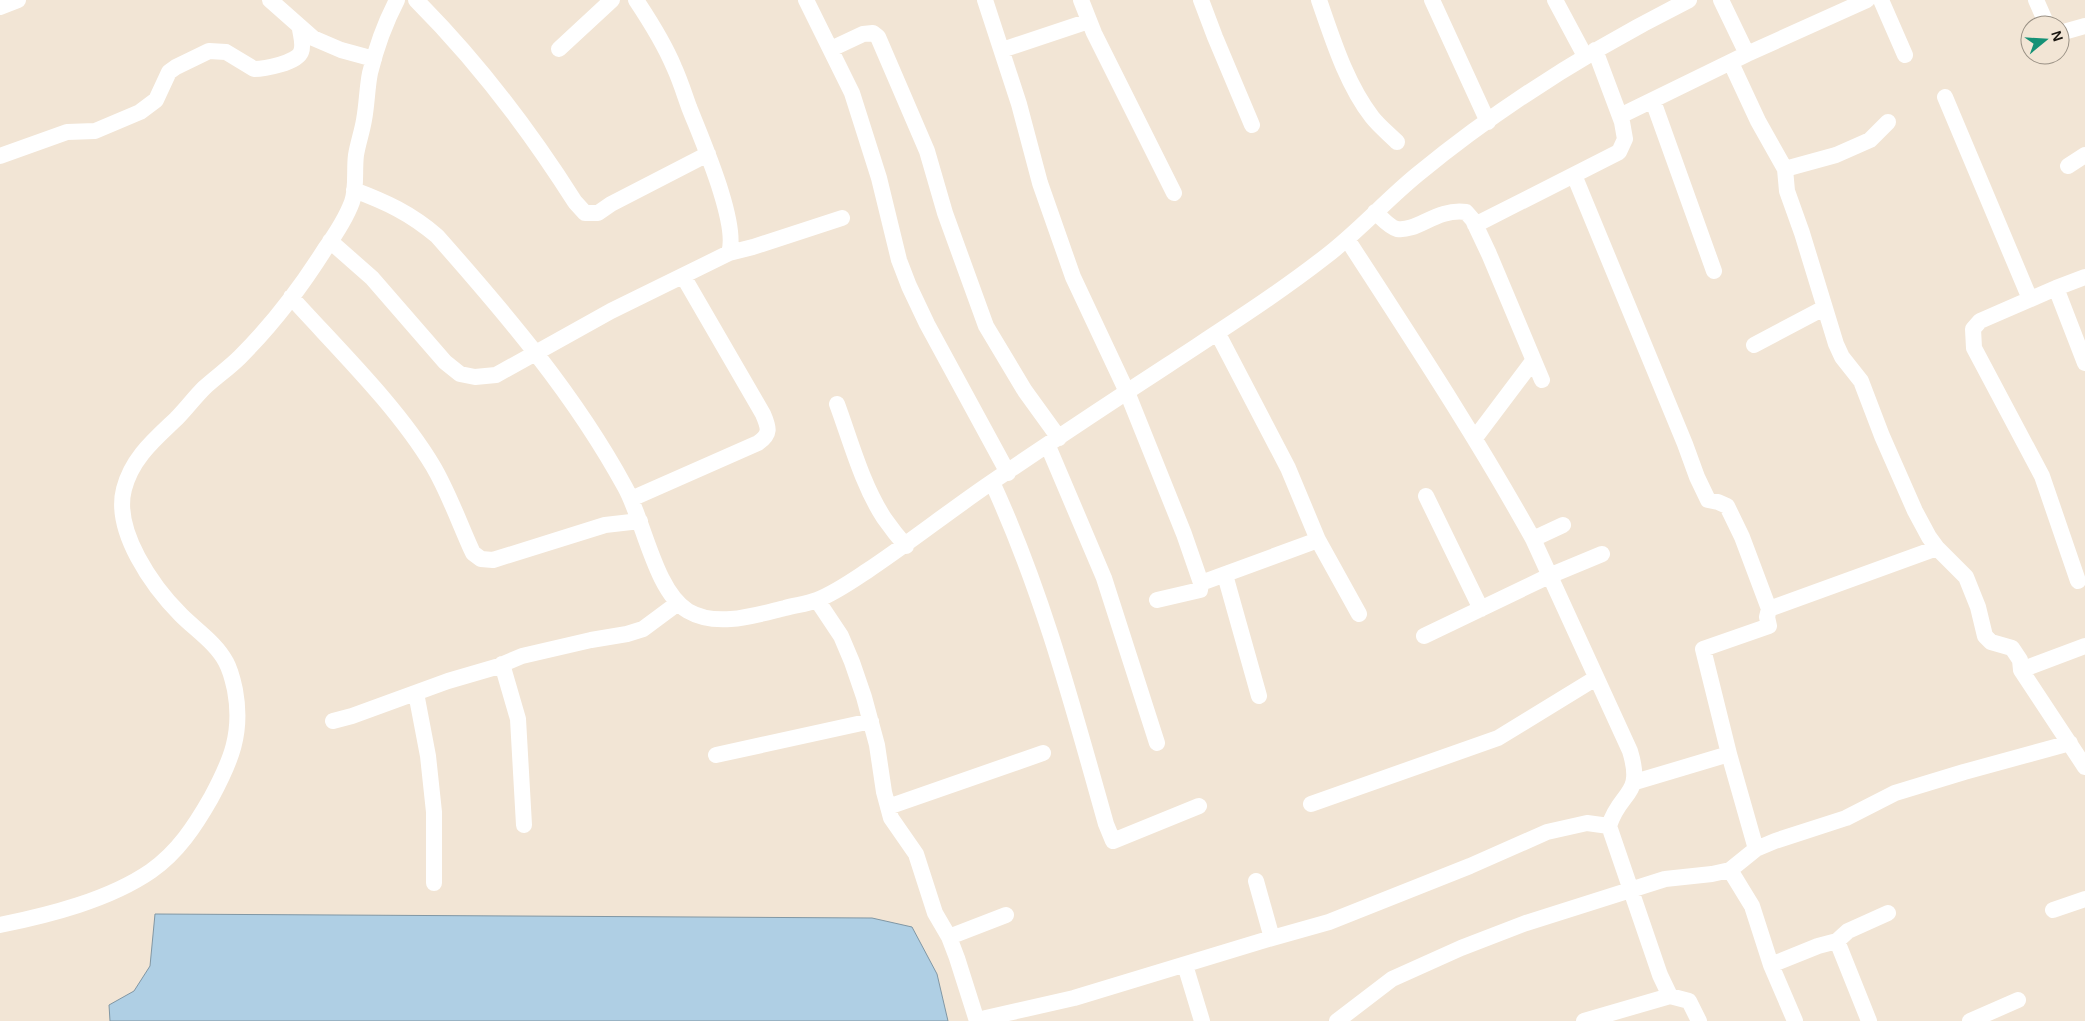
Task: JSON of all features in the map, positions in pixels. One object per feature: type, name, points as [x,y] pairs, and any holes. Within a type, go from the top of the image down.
[{"type":"street","points":[[0,7],[18,0]]},
{"type":"street","points":[[270,0],[313,38],[374,60]]},
{"type":"street","points":[[0,925],[74,906],[116,889],[150,871],[182,843],[198,821],[225,773],[239,722],[232,675],[218,650],[180,614],[148,575],[129,538],[123,517],[122,501],[124,489],[134,464],[146,447],[180,416],[203,389],[238,360],[291,297],[330,241],[353,201],[356,155],[365,117],[370,74],[383,30],[397,0]]},
{"type":"street","points":[[416,0],[480,68],[553,167],[575,202],[585,213],[598,213],[611,204],[708,154]]},
{"type":"street","points":[[559,49],[612,0]]},
{"type":"street","points":[[636,0],[652,23],[674,67],[714,170],[729,222],[732,243],[729,253]]},
{"type":"street","points":[[806,0],[855,100],[879,178],[899,260],[909,286],[936,341],[1008,473]]},
{"type":"street","points":[[985,0],[1002,50],[1040,183],[1073,277],[1127,392],[1175,508],[1201,584],[1200,590],[1157,600]]},
{"type":"street","points":[[1081,0],[1089,21],[1174,193]]},
{"type":"street","points":[[1201,0],[1252,125]]},
{"type":"street","points":[[1319,0],[1344,68],[1354,88],[1372,118],[1397,142]]},
{"type":"street","points":[[1432,0],[1488,122]]},
{"type":"street","points":[[1475,225],[1619,152],[1625,139],[1620,116],[1590,53],[1555,0]]},
{"type":"street","points":[[354,190],[388,203],[420,221],[437,236],[536,352],[586,423],[631,499],[660,575],[678,603],[699,616],[718,619],[745,618],[817,600],[854,580],[906,546],[992,482],[1218,334],[1324,258],[1417,174],[1488,122],[1662,6],[1689,0]]},
{"type":"street","points":[[1721,0],[1747,54]]},
{"type":"street","points":[[1620,116],[1747,54],[1867,0]]},
{"type":"street","points":[[1881,0],[1905,55]]},
{"type":"street","points":[[2036,0],[2043,15]]},
{"type":"street","points":[[1002,50],[1089,21]]},
{"type":"street","points":[[2070,30],[2085,26]]},
{"type":"street","points":[[0,156],[67,132],[94,130],[140,112],[156,100],[170,72],[176,67],[209,51],[226,52],[254,69],[261,69],[290,60],[301,54],[300,28]]},
{"type":"street","points":[[831,49],[863,34],[873,33],[878,37],[927,151],[945,213],[986,326],[1053,442],[1104,578],[1157,744]]},
{"type":"street","points":[[1731,63],[1758,122],[1785,169],[1787,191],[1802,233],[1824,308],[1842,357],[1861,381],[1882,436],[1915,511],[1937,548],[1966,577],[1978,607],[1985,636],[1992,642],[2012,648],[2020,660],[2021,670],[2085,766]]},
{"type":"street","points":[[1945,97],[2030,299]]},
{"type":"street","points":[[1653,101],[1714,271]]},
{"type":"street","points":[[1785,169],[1836,155],[1870,140],[1888,122]]},
{"type":"street","points":[[2068,166],[2085,155]]},
{"type":"street","points":[[1574,174],[1697,477],[1708,500],[1727,506],[1742,537],[1769,609],[1767,617],[1769,626],[1703,649],[1729,754],[1756,849]]},
{"type":"street","points":[[1375,212],[1389,225],[1397,229],[1408,228],[1453,210],[1466,212],[1475,225],[1542,380]]},
{"type":"street","points":[[330,241],[372,278],[445,362],[460,374],[475,377],[496,375],[611,311],[729,253],[842,218]]},
{"type":"street","points":[[1347,239],[1475,438],[1533,539],[1630,751],[1635,768],[1635,782],[1626,798],[1612,814],[1608,826],[1660,975],[1670,996]]},
{"type":"street","points":[[631,499],[758,443],[767,437],[769,428],[763,414],[682,276]]},
{"type":"street","points":[[2078,581],[2042,476],[1985,372],[1974,348],[1972,329],[1980,321],[2085,277]]},
{"type":"street","points":[[2056,288],[2085,363]]},
{"type":"street","points":[[291,297],[378,394],[422,449],[434,468],[473,553],[481,559],[493,560],[515,554],[605,525],[640,521]]},
{"type":"street","points":[[1754,345],[1824,308]]},
{"type":"street","points":[[1218,334],[1288,468],[1318,540],[1359,614]]},
{"type":"street","points":[[1475,438],[1533,361]]},
{"type":"street","points":[[837,404],[873,498],[884,518],[906,546]]},
{"type":"street","points":[[992,482],[1042,603],[1073,703],[1106,824],[1113,841],[1199,806]]},
{"type":"street","points":[[1426,496],[1481,609]]},
{"type":"street","points":[[1533,539],[1563,525]]},
{"type":"street","points":[[1201,584],[1318,540]]},
{"type":"street","points":[[1769,609],[1937,548]]},
{"type":"street","points":[[1424,636],[1549,576],[1602,554]]},
{"type":"street","points":[[1225,575],[1259,696]]},
{"type":"street","points":[[817,600],[845,645],[864,697],[891,818],[916,854],[935,913],[949,937],[970,992],[977,1020],[1074,998],[1329,922],[1470,866],[1547,832],[1587,823],[1608,826]]},
{"type":"street","points":[[333,721],[522,656],[643,629],[678,603]]},
{"type":"street","points":[[2021,670],[2085,646]]},
{"type":"street","points":[[502,664],[518,719],[524,825]]},
{"type":"street","points":[[1310,804],[1498,738],[1596,678]]},
{"type":"street","points":[[416,693],[427,749],[434,812],[434,883]]},
{"type":"street","points":[[716,755],[870,721]]},
{"type":"street","points":[[1337,1021],[1380,987],[1409,970],[1526,923],[1665,879],[1730,870],[1756,849],[1846,818],[1895,793],[2070,743]]},
{"type":"street","points":[[888,807],[1043,752]]},
{"type":"street","points":[[1635,782],[1729,754]]},
{"type":"street","points":[[1730,870],[1752,906],[1771,965],[1795,1021]]},
{"type":"street","points":[[1256,882],[1272,938]]},
{"type":"street","points":[[2053,910],[2085,899]]},
{"type":"street","points":[[1771,965],[1818,946],[1837,941],[1848,931],[1888,913]]},
{"type":"street","points":[[949,937],[1006,915]]},
{"type":"street","points":[[1837,941],[1869,1021]]},
{"type":"street","points":[[1186,965],[1202,1021]]},
{"type":"street","points":[[1584,1021],[1670,996],[1688,1001],[1699,1021]]},
{"type":"street","points":[[1970,1021],[2018,1000]]},
{"type":"water","points":[[155,914],[872,918],[912,927],[937,974],[948,1021],[110,1021],[109,1005],[134,991],[150,966]]}]
